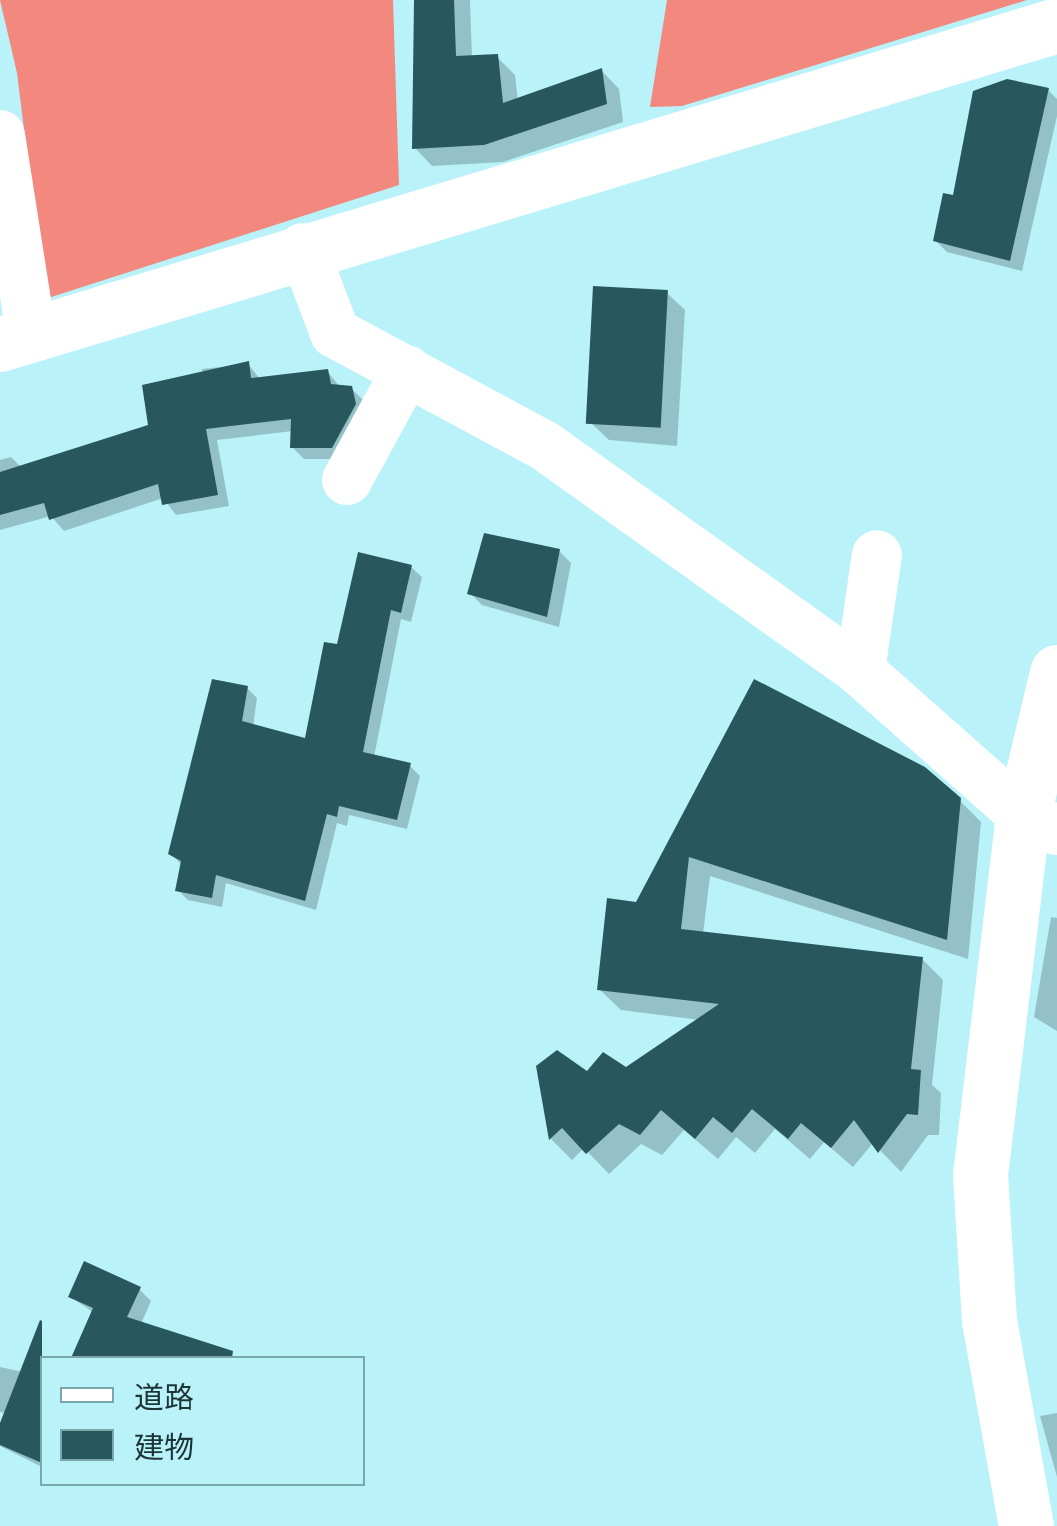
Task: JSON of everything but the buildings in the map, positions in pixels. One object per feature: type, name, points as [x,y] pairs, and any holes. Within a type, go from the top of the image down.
[{"type":"street","points":[[0,135],[15,339],[303,248],[1057,25]]},
{"type":"street","points":[[303,248],[336,334],[545,446],[860,671],[1040,822]]},
{"type":"street","points":[[347,480],[407,370]]},
{"type":"street","points":[[860,671],[877,555]]},
{"type":"street","points":[[1055,697],[1040,822],[980,1175],[989,1321],[1026,1526],[1057,1523]]},
{"type":"shaded area","points":[[0,0],[393,0],[399,185],[45,299],[17,73]]},
{"type":"shaded area","points":[[667,0],[1027,0],[682,106],[650,107]]}]
